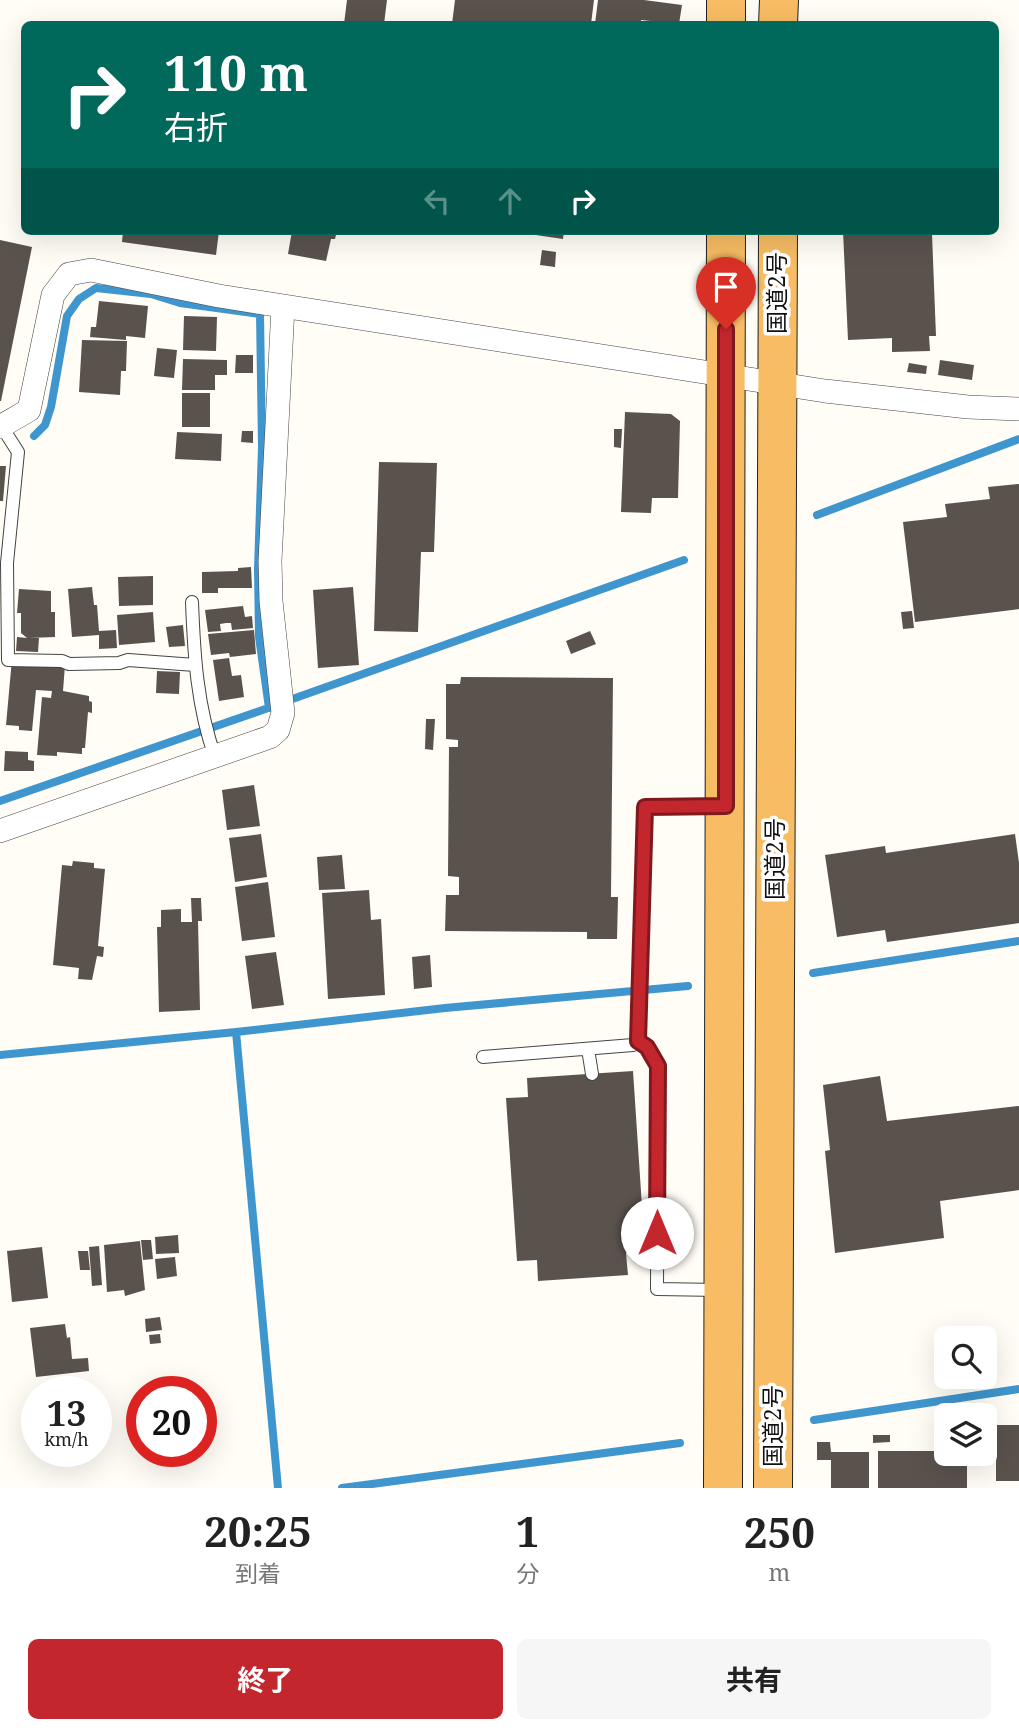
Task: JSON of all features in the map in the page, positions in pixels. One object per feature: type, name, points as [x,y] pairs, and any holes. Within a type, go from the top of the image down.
[{"type":"highway","points":[[726,0],[726,21]]},
{"type":"highway","points":[[778,21],[779,0]]},
{"type":"highway","points":[[723,1488],[726,235]]},
{"type":"highway","name":"国道2号","points":[[773,1488],[778,235]]},
{"type":"street","points":[[1,427],[29,410],[52,295],[69,274],[91,270],[283,307],[777,384],[968,407],[1019,409]]},
{"type":"street","points":[[0,831],[212,748],[270,737],[278,730],[284,711],[271,601],[271,561],[283,307]]},
{"type":"lane","points":[[1,427],[18,452],[7,563],[9,660],[62,661],[69,664],[119,663],[128,660],[195,665]]},
{"type":"lane","points":[[192,602],[195,665],[204,722],[212,748]]},
{"type":"lane","points":[[483,1057],[633,1045],[638,1041],[645,807],[726,806]]},
{"type":"lane","points":[[638,1041],[647,1047],[658,1066],[657,1289],[724,1290]]},
{"type":"lane","points":[[588,1049],[592,1074]]},
{"type":"building","points":[[347,0],[387,0],[384,21],[344,21]]},
{"type":"building","points":[[455,0],[594,0],[591,21],[452,21]]},
{"type":"building","points":[[598,0],[644,0],[682,5],[679,21],[595,21]]},
{"type":"building","points":[[123,235],[218,235],[216,255],[122,242]]},
{"type":"building","points":[[291,235],[336,235],[335,239],[331,239],[326,261],[288,254]]},
{"type":"building","points":[[536,235],[564,235],[563,239]]},
{"type":"building","points":[[843,235],[932,235],[936,336],[929,336],[930,351],[892,352],[892,338],[848,340]]},
{"type":"building","points":[[0,240],[32,247],[1,401],[0,401]]},
{"type":"building","points":[[542,250],[556,252],[555,267],[540,265]]},
{"type":"building","points":[[99,301],[148,306],[145,338],[126,336],[126,340],[90,337],[91,327],[96,327]]},
{"type":"building","points":[[184,316],[217,317],[216,351],[183,350]]},
{"type":"building","points":[[82,340],[127,341],[126,371],[121,371],[120,395],[79,392]]},
{"type":"building","points":[[157,348],[177,350],[174,378],[154,376]]},
{"type":"building","points":[[236,355],[253,355],[253,373],[235,373]]},
{"type":"building","points":[[183,359],[227,360],[227,375],[215,375],[215,390],[182,390]]},
{"type":"building","points":[[940,360],[974,365],[972,380],[938,375]]},
{"type":"building","points":[[909,363],[927,366],[926,374],[907,372]]},
{"type":"building","points":[[182,393],[210,393],[210,427],[182,427]]},
{"type":"building","points":[[625,412],[671,414],[680,421],[678,498],[652,498],[651,513],[621,512]]},
{"type":"building","points":[[614,429],[622,429],[621,448],[614,447]]},
{"type":"building","points":[[242,431],[253,431],[253,443],[241,442]]},
{"type":"building","points":[[177,432],[222,434],[221,461],[175,459]]},
{"type":"building","points":[[379,462],[437,463],[434,552],[421,552],[418,632],[374,631]]},
{"type":"building","points":[[0,466],[6,466],[3,501],[0,501]]},
{"type":"building","points":[[1019,484],[1019,609],[915,622],[903,522],[947,517],[945,504],[990,499],[988,487]]},
{"type":"building","points":[[251,567],[252,588],[218,588],[218,593],[202,593],[202,572],[238,571],[238,568]]},
{"type":"building","points":[[153,576],[153,605],[119,606],[118,577]]},
{"type":"building","points":[[92,587],[94,605],[97,605],[99,631],[116,630],[117,648],[99,649],[99,635],[72,637],[68,589]]},
{"type":"building","points":[[353,587],[359,665],[318,668],[313,590]]},
{"type":"building","points":[[19,589],[51,591],[51,612],[55,612],[55,637],[29,638],[39,638],[38,652],[16,651],[17,637],[27,638],[21,633],[21,613],[17,613]]},
{"type":"building","points":[[243,606],[245,617],[252,616],[253,628],[232,630],[231,623],[226,623],[220,624],[221,631],[208,632],[205,610]]},
{"type":"building","points":[[912,611],[914,628],[903,629],[901,612]]},
{"type":"building","points":[[153,612],[155,642],[119,645],[117,615]]},
{"type":"building","points":[[183,625],[185,646],[169,647],[166,627]]},
{"type":"building","points":[[254,630],[256,654],[230,657],[229,653],[211,655],[208,634]]},
{"type":"building","points":[[590,631],[596,644],[571,654],[566,641]]},
{"type":"building","points":[[229,658],[232,676],[241,675],[244,697],[219,701],[213,660]]},
{"type":"building","points":[[12,659],[65,665],[63,691],[89,696],[92,713],[88,712],[85,748],[82,748],[82,754],[57,752],[57,756],[37,755],[42,697],[51,698],[52,691],[36,690],[32,731],[6,725]]},
{"type":"building","points":[[157,671],[180,672],[179,694],[156,693]]},
{"type":"building","points":[[461,677],[613,678],[611,897],[618,897],[617,939],[587,939],[587,932],[445,931],[446,895],[459,895],[459,877],[448,876],[449,747],[458,747],[458,740],[446,739],[446,684],[460,684]]},
{"type":"building","points":[[426,719],[435,719],[433,750],[425,749]]},
{"type":"building","points":[[5,751],[28,752],[28,760],[34,761],[34,771],[4,771]]},
{"type":"building","points":[[254,785],[260,826],[227,830],[222,790]]},
{"type":"building","points":[[261,834],[267,877],[235,882],[229,838]]},
{"type":"building","points":[[1015,834],[1019,863],[1019,923],[887,942],[885,930],[837,937],[825,855],[885,846],[886,853]]},
{"type":"building","points":[[342,855],[345,889],[319,890],[317,857]]},
{"type":"building","points":[[73,861],[94,863],[94,868],[105,869],[98,946],[104,947],[103,957],[97,956],[92,980],[78,979],[79,968],[53,965],[62,865],[72,866]]},
{"type":"building","points":[[268,882],[275,937],[242,941],[235,887]]},
{"type":"building","points":[[369,890],[371,920],[381,919],[385,995],[328,999],[322,893]]},
{"type":"building","points":[[191,898],[201,898],[202,921],[198,921],[200,1010],[159,1012],[157,927],[161,927],[161,910],[181,909],[181,922],[192,922]]},
{"type":"building","points":[[276,952],[284,1005],[252,1009],[245,956]]},
{"type":"building","points":[[430,955],[432,987],[414,989],[412,957]]},
{"type":"building","points":[[633,1071],[645,1252],[626,1253],[628,1275],[538,1281],[537,1260],[517,1261],[506,1098],[528,1097],[527,1078]]},
{"type":"building","points":[[880,1076],[887,1121],[1019,1106],[1019,1190],[940,1201],[944,1238],[835,1253],[825,1151],[830,1150],[823,1085]]},
{"type":"building","points":[[178,1235],[179,1253],[156,1254],[155,1237]]},
{"type":"building","points":[[141,1240],[151,1240],[153,1259],[143,1260]]},
{"type":"building","points":[[140,1241],[145,1290],[125,1296],[124,1290],[107,1292],[104,1245]]},
{"type":"building","points":[[99,1246],[102,1285],[92,1286],[89,1247]]},
{"type":"building","points":[[42,1247],[48,1298],[12,1302],[7,1251]]},
{"type":"building","points":[[78,1251],[88,1251],[90,1270],[80,1270]]},
{"type":"building","points":[[175,1257],[177,1276],[157,1279],[155,1259]]},
{"type":"building","points":[[160,1317],[162,1330],[146,1332],[145,1319]]},
{"type":"building","points":[[65,1324],[67,1338],[70,1337],[72,1359],[88,1358],[89,1371],[36,1376],[30,1328]]},
{"type":"building","points":[[160,1334],[161,1343],[150,1344],[149,1335]]},
{"type":"building","points":[[997,1425],[1019,1425],[1019,1481],[996,1481]]},
{"type":"building","points":[[873,1435],[890,1435],[890,1442],[873,1443]]},
{"type":"building","points":[[817,1442],[830,1442],[831,1452],[869,1452],[869,1488],[831,1488],[831,1460],[817,1460]]},
{"type":"building","points":[[878,1451],[934,1451],[934,1466],[967,1466],[967,1488],[878,1488]]},
{"type":"waterway","points":[[34,436],[45,425],[51,407],[67,316],[79,299],[96,288],[151,294],[180,303],[260,314],[262,447],[259,637],[269,708]]},
{"type":"waterway","points":[[817,515],[1019,439]]},
{"type":"waterway","points":[[284,702],[684,560]]},
{"type":"waterway","points":[[0,801],[271,707]]},
{"type":"waterway","points":[[813,973],[1019,941]]},
{"type":"waterway","points":[[0,1055],[445,1008],[688,986]]},
{"type":"waterway","points":[[236,1032],[278,1488]]},
{"type":"waterway","points":[[814,1420],[1019,1389]]},
{"type":"waterway","points":[[342,1488],[680,1443]]},
{"type":"route","points":[[657,1233],[658,1066],[647,1047],[638,1041],[645,807],[726,806],[726,329]]}]
